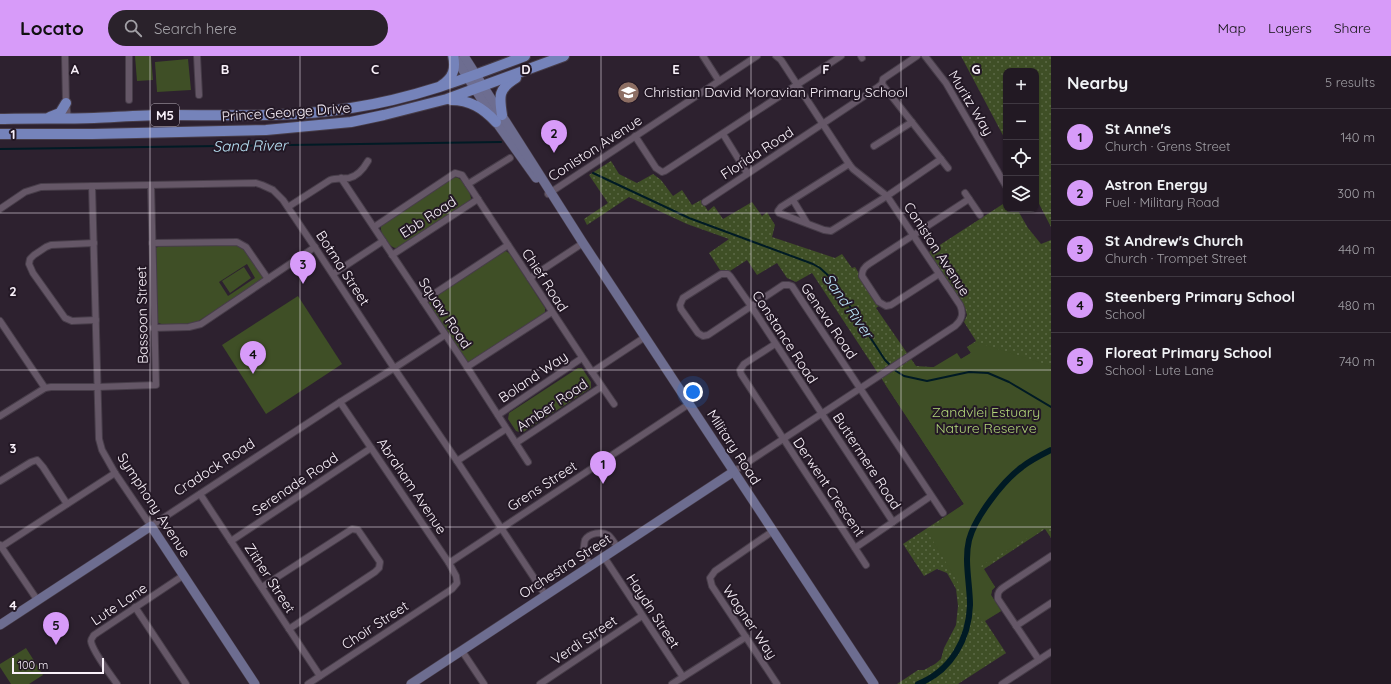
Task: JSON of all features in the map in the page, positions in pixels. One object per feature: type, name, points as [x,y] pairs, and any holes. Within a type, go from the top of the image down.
[{"type":"main road","points":[[433,90],[446,82],[451,76],[454,66],[454,56]]},
{"type":"main road","name":"Prince George Drive","points":[[0,119],[93,118],[162,115],[266,115],[350,109],[433,90],[472,77],[525,56]]},
{"type":"main road","name":"Prince George Drive","points":[[0,134],[266,130],[351,122],[447,99],[564,56]]},
{"type":"main road","points":[[447,99],[472,103],[499,118],[499,101],[502,89],[508,83],[539,66]]},
{"type":"main road","points":[[32,118],[57,115],[62,110],[66,102]]},
{"type":"street","points":[[65,56],[66,102],[68,118]]},
{"type":"street","points":[[128,56],[129,100]]},
{"type":"street","points":[[197,56],[199,94]]},
{"type":"street","name":"Military Road","points":[[454,56],[480,88],[874,684]]},
{"type":"street","name":"Military Road","points":[[464,56],[472,77]]},
{"type":"street","points":[[703,56],[719,81]]},
{"type":"street","name":"Coniston Avenue","points":[[549,193],[757,56]]},
{"type":"street","name":"Coniston Avenue","points":[[733,472],[957,324],[961,319],[962,313],[960,305],[887,196],[853,169],[849,164],[781,60],[776,56]]},
{"type":"street","points":[[635,136],[656,168],[662,172],[668,170],[841,56]]},
{"type":"street","name":"Florida Road","points":[[705,202],[882,84],[884,79],[917,56]]},
{"type":"street","name":"Muritz Way","points":[[925,56],[946,83],[1003,181]]},
{"type":"street","points":[[882,84],[948,168]]},
{"type":"street","points":[[874,146],[912,122]]},
{"type":"street","points":[[723,134],[747,173]]},
{"type":"street","points":[[468,184],[510,158]]},
{"type":"street","points":[[849,164],[781,207],[778,212],[782,215],[824,230],[831,231],[887,196],[941,159]]},
{"type":"street","points":[[288,207],[326,182],[333,179],[349,178],[354,176],[364,168],[368,161]]},
{"type":"street","name":"Chief Road","points":[[374,227],[454,173],[462,174],[601,387],[614,404]]},
{"type":"street","name":"Squaw Road","points":[[341,178],[467,367],[528,462]]},
{"type":"street","name":"Botma Street","points":[[0,208],[26,192],[36,188],[262,184],[273,190],[288,207],[315,247],[546,596]]},
{"type":"street","name":"Symphony Avenue","points":[[92,186],[98,433],[100,445],[116,473],[255,684]]},
{"type":"street","name":"Bassoon Street","points":[[97,387],[156,385],[153,328],[151,186]]},
{"type":"street","points":[[965,193],[980,215]]},
{"type":"street","name":"Ebb Road","points":[[392,255],[478,199]]},
{"type":"street","points":[[939,274],[891,305],[883,305],[879,302],[862,276],[863,270],[869,264],[969,199]]},
{"type":"street","points":[[793,200],[807,223]]},
{"type":"street","points":[[333,274],[383,241]]},
{"type":"street","points":[[152,244],[237,242],[243,244],[249,250],[268,279]]},
{"type":"street","points":[[94,243],[51,245],[34,255],[30,259],[29,264],[65,318],[72,320],[96,320]]},
{"type":"street","points":[[530,278],[583,243]]},
{"type":"street","points":[[423,302],[508,245]]},
{"type":"street","points":[[153,328],[189,327],[201,324],[315,247]]},
{"type":"street","name":"Constance Road","points":[[751,306],[708,335],[703,336],[698,334],[681,309],[680,305],[681,301],[717,276],[721,274],[728,274],[751,306],[821,414]]},
{"type":"street","name":"Geneva Road","points":[[751,306],[783,286],[792,286],[860,388]]},
{"type":"street","points":[[467,367],[552,312]]},
{"type":"street","points":[[0,321],[45,388]]},
{"type":"street","name":"Cradock Road","points":[[0,625],[445,335]]},
{"type":"street","points":[[592,372],[645,337]]},
{"type":"street","name":"Derwent Crescent","points":[[775,344],[744,364],[740,370],[740,374],[866,565]]},
{"type":"street","name":"Boland Way","points":[[498,415],[582,358]]},
{"type":"street","points":[[0,416],[45,388],[97,387]]},
{"type":"street","name":"Amber Road","points":[[516,443],[601,387]]},
{"type":"street","points":[[860,388],[943,513]]},
{"type":"street","name":"Abraham Avenue","points":[[340,402],[449,563],[456,576],[457,583],[455,586]]},
{"type":"street","name":"Grens Street","points":[[449,563],[689,404]]},
{"type":"street","name":"Buttermere Road","points":[[821,414],[893,522]]},
{"type":"street","points":[[457,461],[506,429]]},
{"type":"street","name":"Serenade Road","points":[[231,541],[371,448]]},
{"type":"street","points":[[0,482],[31,462],[37,460],[67,504]]},
{"type":"street","name":"Orchestra Street","points":[[411,684],[733,472]]},
{"type":"street","points":[[38,601],[1,546],[116,473]]},
{"type":"street","name":"Zither Street","points":[[200,494],[320,676]]},
{"type":"street","name":"Derwent Crescent","points":[[855,548],[931,496]]},
{"type":"street","points":[[262,587],[352,529],[358,530],[380,562],[379,568],[375,572],[289,629]]},
{"type":"street","name":"Wagner Way","points":[[773,532],[715,571],[710,578],[712,586],[777,684]]},
{"type":"street","points":[[591,566],[583,553],[585,540],[596,533],[608,535],[618,548]]},
{"type":"street","points":[[1038,660],[998,599],[998,592],[1051,556]]},
{"type":"street","name":"Haydn Street","points":[[604,557],[683,677]]},
{"type":"street","name":"Lute Lane","points":[[117,684],[92,645],[92,639],[97,633],[184,575]]},
{"type":"street","name":"Choir Street","points":[[308,684],[455,586]]},
{"type":"street","points":[[1016,626],[1051,603]]},
{"type":"street","points":[[135,607],[186,684]]},
{"type":"street","name":"Verdi Street","points":[[542,683],[642,616]]},
{"type":"street","points":[[672,684],[746,637]]},
{"type":"street","points":[[462,650],[484,684]]},
{"type":"street","points":[[1004,684],[1051,652]]},
{"type":"green space","points":[[135,56],[151,56],[153,80],[137,81]]},
{"type":"green space","points":[[961,56],[1051,56],[1051,227],[1039,204],[1039,68],[1003,68],[1003,135]]},
{"type":"green space","points":[[188,59],[191,90],[157,92],[155,62]]},
{"type":"green space","points":[[611,161],[619,174],[637,183],[653,174],[661,180],[673,196],[682,190],[692,205],[701,200],[708,211],[714,206],[723,219],[752,202],[762,216],[767,212],[775,225],[772,237],[835,258],[842,254],[852,268],[855,267],[879,306],[876,308],[916,366],[937,367],[961,359],[971,353],[967,347],[976,341],[964,322],[967,315],[965,308],[929,252],[1003,204],[1003,212],[1019,212],[1028,228],[1041,244],[1051,240],[1051,538],[1045,529],[984,569],[995,587],[992,590],[991,595],[1001,611],[985,621],[1006,653],[958,684],[897,684],[918,670],[924,670],[941,659],[944,648],[956,625],[958,606],[956,589],[947,573],[937,569],[924,576],[903,544],[964,504],[812,273],[796,282],[787,278],[777,263],[757,275],[747,260],[730,271],[720,270],[709,253],[729,239],[687,224],[629,197],[587,225],[584,219],[608,203],[589,175]]},
{"type":"green space","points":[[453,177],[456,177],[465,184],[471,199],[398,248],[391,246],[381,231],[382,224]]},
{"type":"green space","points":[[234,244],[243,248],[263,278],[261,281],[197,322],[177,325],[160,324],[157,322],[156,248],[159,246]],"holes":[[[247,264],[255,278],[228,296],[219,282]]]},
{"type":"green space","points":[[506,251],[510,254],[545,308],[545,312],[543,315],[472,361],[465,361],[429,307],[429,302],[431,299],[502,252]]},
{"type":"green space","points":[[244,267],[251,278],[230,293],[222,281]]},
{"type":"green space","points":[[298,296],[342,364],[266,414],[222,345]]},
{"type":"green space","name":"Zandvlei Estuary Nature Reserve","points":[[976,342],[1051,366],[1051,524],[981,566],[995,587],[992,590],[991,595],[1001,611],[982,622],[927,531],[964,504],[885,384],[888,382],[886,378],[910,363],[916,367],[932,368],[957,353],[961,359],[971,353],[967,347]]},
{"type":"green space","points":[[578,368],[582,368],[591,382],[591,388],[522,433],[516,431],[508,419],[509,413]]},
{"type":"green space","points":[[26,648],[43,675],[29,684],[11,684],[0,667],[0,664]]},
{"type":"waterway","name":"Sand River","points":[[0,149],[501,142]]},
{"type":"waterway","name":"Sand River","points":[[593,173],[689,218],[813,264],[820,268],[832,279],[885,360],[896,371],[904,376],[927,381],[969,372],[988,373],[1009,382],[1051,407]]},
{"type":"waterway","points":[[918,684],[940,671],[949,662],[962,642],[969,618],[970,605],[967,564],[969,540],[983,510],[998,490],[1015,473],[1029,462],[1051,450]]},
{"type":"place","name":"Christian David Moravian Primary School","points":[[629,92]]},
{"type":"place","name":"Astron Energy","points":[[554,153]]},
{"type":"place","name":"St Andrew's Church","points":[[303,284]]},
{"type":"place","name":"Steenberg Primary School","points":[[253,374]]},
{"type":"place","name":"St Anne's","points":[[603,484]]},
{"type":"place","name":"Floreat Primary School","points":[[56,645]]}]
